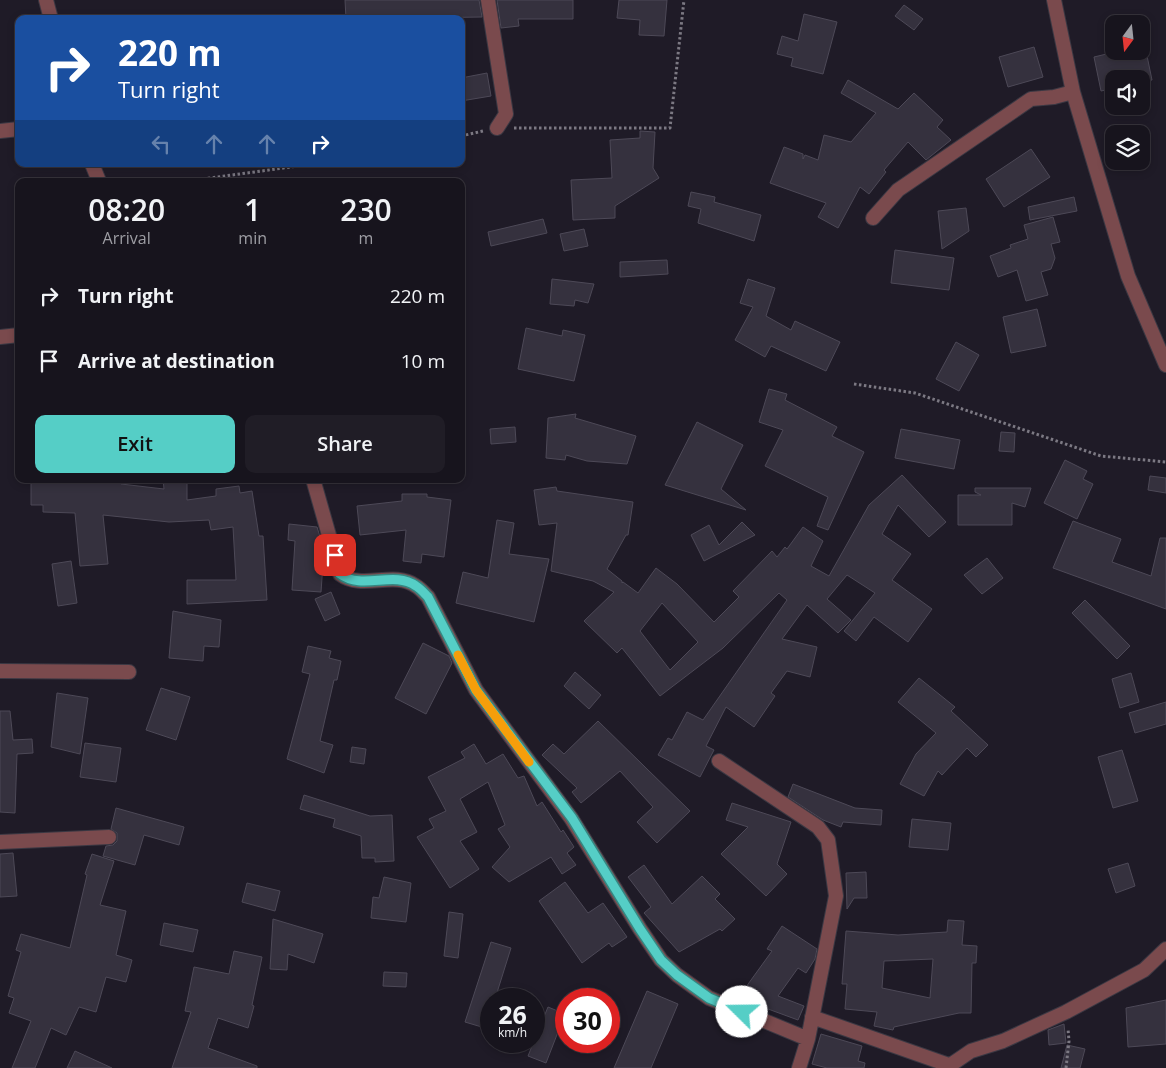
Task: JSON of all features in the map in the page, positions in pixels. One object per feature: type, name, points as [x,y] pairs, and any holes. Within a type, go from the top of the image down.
[{"type":"street","points":[[46,0],[50,15]]},
{"type":"street","points":[[488,0],[506,114],[497,128]]},
{"type":"street","points":[[1054,0],[1073,92],[1128,276],[1166,365]]},
{"type":"street","points":[[873,218],[898,190],[1031,100],[1073,92]]},
{"type":"street","points":[[0,131],[15,129]]},
{"type":"street","points":[[0,337],[15,335]]},
{"type":"street","points":[[314,483],[340,574],[357,582],[392,579],[403,581],[416,585],[428,597],[476,690],[572,818],[661,960],[677,975],[709,998],[808,1039]]},
{"type":"street","points":[[0,671],[129,672]]},
{"type":"street","points":[[719,761],[818,827],[828,840],[836,896],[808,1039],[798,1068]]},
{"type":"street","points":[[0,842],[109,836]]},
{"type":"street","points":[[812,1017],[948,1066],[971,1051],[1003,1042],[1066,1012],[1144,970],[1166,948]]},
{"type":"path","points":[[465,135],[497,128],[670,128],[684,0]]},
{"type":"path","points":[[210,178],[291,167]]},
{"type":"path","points":[[854,384],[915,393],[1101,456],[1166,462]]},
{"type":"path","points":[[1066,1012],[1069,1041],[1066,1068]]},
{"type":"building","points":[[345,0],[479,0],[482,17],[465,17],[465,15],[346,15]]},
{"type":"building","points":[[497,0],[573,0],[573,19],[518,19],[519,26],[501,28]]},
{"type":"building","points":[[619,0],[667,0],[664,36],[639,35],[640,20],[617,18]]},
{"type":"building","points":[[904,5],[923,19],[914,30],[895,16]]},
{"type":"building","points":[[804,14],[837,22],[823,74],[791,66],[793,58],[777,54],[782,36],[798,41]]},
{"type":"building","points":[[1034,47],[1043,77],[1008,87],[999,57]]},
{"type":"building","points":[[1105,54],[1105,60],[1148,60],[1150,70],[1105,70],[1105,90],[1101,91],[1094,57]]},
{"type":"building","points":[[487,73],[491,96],[465,100],[465,77]]},
{"type":"building","points":[[848,80],[898,109],[914,93],[943,120],[937,127],[951,140],[926,160],[908,142],[884,170],[886,172],[869,194],[860,187],[838,228],[818,217],[826,203],[770,183],[784,147],[803,154],[803,159],[805,155],[818,160],[824,135],[851,142],[876,113],[841,93]]},
{"type":"building","points":[[640,131],[655,132],[653,168],[659,178],[615,206],[615,218],[573,220],[571,180],[612,178],[610,140],[640,138]]},
{"type":"building","points":[[1031,149],[1050,177],[1004,207],[986,179]]},
{"type":"building","points":[[691,192],[715,197],[714,202],[761,215],[754,241],[698,223],[701,209],[688,206]]},
{"type":"building","points":[[1074,197],[1077,211],[1030,220],[1028,207]]},
{"type":"building","points":[[966,208],[969,231],[942,249],[938,211]]},
{"type":"building","points":[[1053,217],[1060,242],[1051,244],[1055,258],[1051,269],[1041,272],[1048,295],[1026,301],[1017,270],[998,277],[990,256],[1011,248],[1010,245],[1028,239],[1024,225]]},
{"type":"building","points":[[543,219],[547,233],[491,246],[488,232]]},
{"type":"building","points":[[584,229],[588,246],[564,251],[560,234]]},
{"type":"building","points":[[895,250],[954,258],[949,290],[891,283]]},
{"type":"building","points":[[667,260],[668,274],[620,277],[620,262]]},
{"type":"building","points":[[552,279],[594,284],[588,303],[575,300],[574,306],[550,304]]},
{"type":"building","points":[[748,279],[775,288],[766,316],[791,330],[795,321],[840,342],[826,371],[771,346],[765,357],[735,340],[753,307],[740,303]]},
{"type":"building","points":[[1037,309],[1046,346],[1011,353],[1003,317]]},
{"type":"building","points":[[526,328],[562,336],[563,330],[585,335],[574,381],[518,369]]},
{"type":"building","points":[[956,342],[979,355],[959,391],[936,379]]},
{"type":"building","points":[[769,389],[787,394],[785,400],[837,427],[832,436],[864,452],[828,530],[817,526],[828,497],[765,466],[783,430],[759,422]]},
{"type":"building","points":[[576,414],[575,418],[636,436],[627,464],[587,461],[566,455],[565,460],[546,458],[548,418]]},
{"type":"building","points":[[697,422],[743,445],[721,489],[746,510],[665,485]]},
{"type":"building","points":[[515,427],[516,442],[491,444],[490,429]]},
{"type":"building","points":[[901,429],[960,440],[954,469],[895,458]]},
{"type":"building","points":[[1001,432],[1015,433],[1014,452],[999,451]]},
{"type":"building","points":[[1065,460],[1087,471],[1083,479],[1093,484],[1077,519],[1044,503]]},
{"type":"building","points":[[902,475],[946,522],[929,537],[898,505],[882,534],[911,554],[892,580],[932,609],[908,642],[874,617],[856,641],[844,631],[875,593],[847,575],[827,599],[851,620],[838,633],[807,605],[782,639],[817,647],[810,677],[787,671],[771,693],[775,696],[754,727],[726,707],[706,746],[714,750],[700,777],[658,755],[668,738],[672,740],[687,712],[703,720],[787,600],[779,593],[723,648],[660,696],[622,648],[617,653],[584,621],[614,592],[593,581],[551,571],[557,523],[539,525],[534,490],[556,487],[557,491],[633,502],[628,535],[626,535],[607,569],[622,583],[638,593],[656,568],[677,584],[714,622],[739,597],[733,591],[772,551],[777,557],[785,547],[787,549],[803,527],[823,541],[811,566],[829,576],[869,505]],"holes":[[[662,603],[698,642],[670,670],[640,631]]]},
{"type":"building","points":[[1150,476],[1166,478],[1166,493],[1148,490]]},
{"type":"building","points":[[31,483],[121,483],[164,489],[163,483],[187,483],[187,500],[216,496],[216,489],[239,486],[240,493],[252,491],[259,536],[263,536],[267,600],[187,604],[187,580],[236,580],[233,527],[211,530],[209,520],[169,522],[103,515],[108,564],[80,566],[75,513],[43,512],[43,505],[31,505]]},
{"type":"building","points":[[975,488],[1031,488],[1025,507],[1012,503],[1012,525],[958,525],[958,495],[981,495],[975,492]]},
{"type":"building","points":[[402,494],[427,494],[427,497],[451,500],[444,557],[422,554],[421,563],[403,561],[406,530],[360,535],[357,506],[402,501]]},
{"type":"building","points":[[497,520],[514,523],[509,554],[549,559],[534,622],[456,603],[463,572],[488,578]]},
{"type":"building","points":[[1073,521],[1121,539],[1112,562],[1151,576],[1160,538],[1166,538],[1166,609],[1053,568]]},
{"type":"building","points":[[742,522],[755,535],[704,561],[691,535],[709,525],[719,545]]},
{"type":"building","points":[[289,524],[317,527],[324,550],[321,592],[292,590],[295,541],[288,540]]},
{"type":"building","points":[[987,558],[1003,578],[982,594],[964,575]]},
{"type":"building","points":[[71,561],[77,603],[58,606],[52,564]]},
{"type":"building","points":[[331,592],[340,614],[325,621],[315,599]]},
{"type":"building","points":[[1085,600],[1130,646],[1117,659],[1072,613]]},
{"type":"building","points":[[173,611],[221,620],[219,647],[204,646],[203,661],[169,658]]},
{"type":"building","points":[[423,643],[449,656],[452,663],[426,714],[395,698]]},
{"type":"building","points":[[308,646],[331,651],[329,658],[341,661],[337,680],[334,680],[320,741],[333,745],[324,773],[287,759],[310,674],[302,672]]},
{"type":"building","points":[[575,672],[601,695],[589,709],[564,686]]},
{"type":"building","points":[[1131,673],[1139,702],[1120,708],[1112,679]]},
{"type":"building","points":[[919,678],[955,707],[951,711],[988,745],[976,757],[967,748],[942,775],[938,771],[924,796],[900,784],[916,754],[936,733],[898,702]]},
{"type":"building","points":[[161,688],[190,697],[176,740],[146,730]]},
{"type":"building","points":[[57,693],[88,698],[80,754],[51,747]]},
{"type":"building","points":[[1166,702],[1166,724],[1135,733],[1129,713]]},
{"type":"building","points":[[0,711],[10,711],[13,740],[32,739],[33,753],[17,754],[15,813],[0,812]]},
{"type":"building","points":[[598,721],[690,811],[657,843],[637,822],[653,807],[620,771],[581,803],[572,792],[577,788],[542,755],[553,744],[564,754]]},
{"type":"building","points":[[85,743],[121,748],[116,782],[80,777]]},
{"type":"building","points":[[474,744],[486,764],[503,754],[518,778],[524,776],[537,806],[542,802],[561,832],[563,830],[574,847],[567,853],[576,865],[562,874],[551,857],[509,882],[492,867],[510,847],[498,829],[505,825],[488,782],[460,799],[477,832],[460,841],[479,869],[450,888],[417,837],[434,828],[429,819],[446,811],[428,777],[465,758],[461,752]]},
{"type":"building","points":[[352,747],[366,749],[364,764],[350,762]]},
{"type":"building","points":[[1122,750],[1138,801],[1113,808],[1098,757]]},
{"type":"building","points":[[793,784],[855,808],[882,810],[881,825],[843,822],[841,827],[823,820],[788,797]]},
{"type":"building","points":[[304,795],[370,816],[392,815],[394,861],[375,862],[375,858],[362,858],[361,836],[333,827],[335,819],[300,809]]},
{"type":"building","points":[[732,803],[791,822],[777,864],[787,874],[766,896],[721,854],[748,827],[726,820]]},
{"type":"building","points":[[116,808],[184,827],[179,845],[144,835],[135,865],[103,856],[106,846],[113,845],[117,841],[117,833],[111,829]]},
{"type":"building","points":[[912,819],[951,823],[948,850],[909,847]]},
{"type":"building","points":[[13,853],[17,896],[0,897],[0,854]]},
{"type":"building","points":[[92,854],[114,861],[100,905],[126,911],[116,955],[132,960],[126,982],[106,977],[96,1012],[79,1007],[66,1035],[51,1028],[35,1068],[12,1068],[31,1021],[9,1013],[14,998],[8,996],[21,952],[16,950],[21,934],[70,948],[87,875],[85,874]]},
{"type":"building","points":[[1128,863],[1135,886],[1116,893],[1108,869]]},
{"type":"building","points":[[644,865],[672,904],[702,876],[720,894],[715,899],[735,919],[722,931],[720,929],[679,952],[644,913],[651,907],[628,877]]},
{"type":"building","points":[[866,872],[867,898],[854,898],[847,909],[846,873]]},
{"type":"building","points":[[384,877],[411,883],[406,922],[371,918],[373,897],[379,898]]},
{"type":"building","points":[[565,882],[588,913],[603,903],[627,937],[612,947],[609,943],[582,963],[539,901]]},
{"type":"building","points":[[247,883],[280,891],[275,911],[242,902]]},
{"type":"building","points":[[449,912],[463,914],[458,958],[444,956]]},
{"type":"building","points":[[273,919],[323,934],[314,963],[288,954],[287,970],[270,969]]},
{"type":"building","points":[[948,920],[964,921],[962,945],[977,946],[976,963],[972,963],[971,1013],[959,1013],[894,1027],[893,1030],[874,1026],[877,1012],[845,1009],[847,984],[842,984],[846,931],[898,935],[947,932]],"holes":[[[933,959],[930,998],[882,988],[884,961]]]},
{"type":"building","points":[[164,923],[198,930],[193,952],[160,945]]},
{"type":"building","points":[[782,926],[817,949],[815,959],[806,973],[798,968],[778,996],[804,1006],[798,1020],[738,998],[772,951],[767,949]]},
{"type":"building","points":[[491,942],[511,948],[498,988],[480,988],[480,1026],[465,1022]]},
{"type":"building","points":[[234,951],[262,957],[252,1005],[254,1006],[248,1028],[218,1018],[208,1048],[257,1066],[257,1068],[172,1068],[191,1012],[185,1011],[194,967],[229,974]]},
{"type":"building","points":[[384,972],[407,973],[406,987],[383,986]]},
{"type":"building","points":[[647,991],[678,1004],[651,1068],[614,1068]]},
{"type":"building","points":[[1166,1000],[1166,1044],[1128,1047],[1126,1008]]},
{"type":"building","points":[[548,1007],[555,1010],[555,1040],[546,1063],[528,1056],[529,1053],[545,1053],[545,1014]]},
{"type":"building","points":[[1064,1024],[1066,1043],[1049,1045],[1048,1030]]},
{"type":"building","points":[[821,1034],[862,1046],[858,1061],[865,1063],[864,1068],[827,1068],[812,1064]]},
{"type":"building","points":[[1067,1045],[1085,1049],[1080,1068],[1061,1068]]},
{"type":"building","points":[[75,1051],[112,1068],[67,1068]]},
{"type":"slow traffic","points":[[458,655],[476,690],[529,762]]},
{"type":"route","points":[[335,555],[340,574],[345,578],[357,582],[392,579],[403,581],[416,585],[428,597],[476,690],[572,818],[661,960],[677,975],[709,998],[742,1012]]}]
